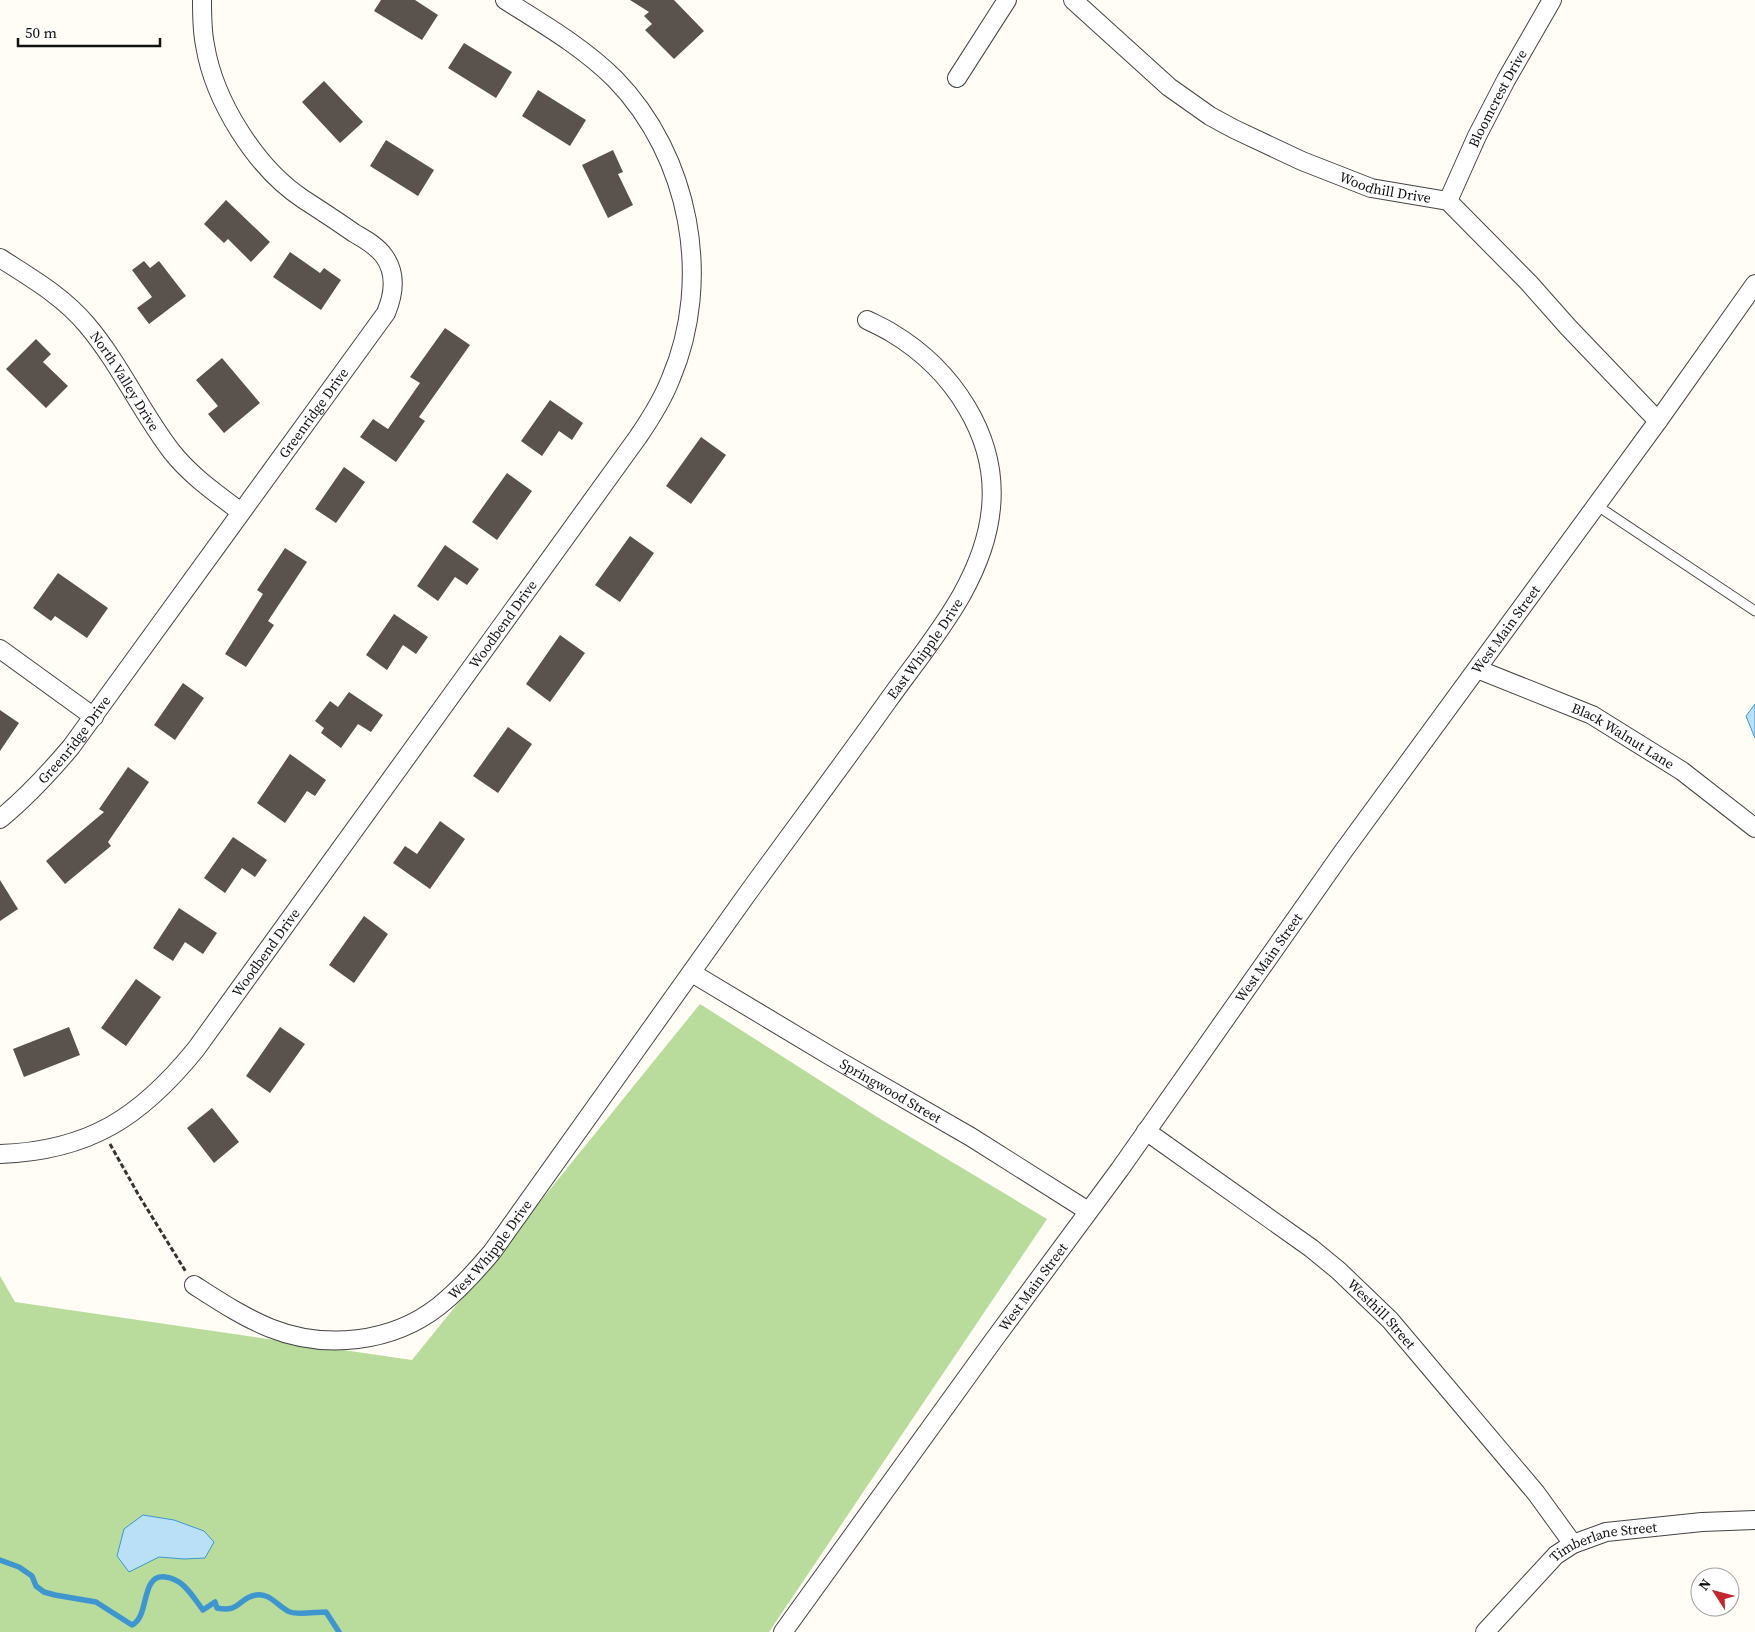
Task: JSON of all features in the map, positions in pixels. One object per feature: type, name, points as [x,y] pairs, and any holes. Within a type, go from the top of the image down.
[{"type":"street","name":"Greenridge Drive","points":[[0,819],[44,779],[94,717],[386,313],[391,299],[393,285],[389,265],[378,248],[300,197],[279,180],[247,141],[233,120],[213,76],[205,46],[202,0]]},
{"type":"street","name":"Woodbend Drive","points":[[0,1154],[39,1151],[75,1141],[103,1130],[135,1112],[151,1099],[196,1049],[638,437],[659,404],[672,376],[687,328],[692,281],[692,260],[684,202],[668,156],[643,114],[627,93],[605,70],[577,47],[505,0]]},
{"type":"street","points":[[957,78],[1007,0]]},
{"type":"street","name":"Woodhill Drive","points":[[1073,0],[1169,87],[1196,107],[1234,129],[1302,161],[1371,188],[1448,201],[1529,283],[1568,327],[1658,421]]},
{"type":"street","name":"Bloomcrest Drive","points":[[1448,201],[1477,136],[1506,80],[1552,0]]},
{"type":"street","name":"North Valley Drive","points":[[0,258],[47,288],[74,310],[100,342],[173,453],[203,484],[241,512]]},
{"type":"street","name":"West Main Street","points":[[783,1632],[1146,1131],[1342,853],[1658,421],[1755,284]]},
{"type":"street","name":"East Whipple Drive","points":[[692,972],[957,604],[975,571],[986,540],[991,508],[990,469],[982,438],[969,409],[950,382],[924,356],[893,333],[867,320]]},
{"type":"street","points":[[0,649],[94,717]]},
{"type":"street","name":"Black Walnut Lane","points":[[1477,668],[1592,715],[1682,771],[1755,828]]},
{"type":"street","name":"Springwood Street","points":[[692,972],[832,1057],[971,1137],[1088,1211]]},
{"type":"street","name":"West Whipple Drive","points":[[194,1285],[242,1315],[271,1328],[303,1337],[336,1341],[366,1338],[395,1330],[422,1317],[451,1296],[492,1252],[692,972]]},
{"type":"street","name":"Westhill Street","points":[[1146,1131],[1311,1248],[1365,1295],[1390,1320],[1536,1493],[1573,1544]]},
{"type":"street","name":"Timberlane Street","points":[[1485,1632],[1556,1555],[1573,1544],[1606,1532],[1702,1522],[1755,1520]]},
{"type":"lane","points":[[1596,505],[1755,610]]},
{"type":"path","points":[[103,1130],[138,1194],[194,1285]]},
{"type":"green space","points":[[700,1004],[882,1120],[1047,1219],[769,1632],[0,1632],[0,1276],[15,1302],[412,1360]]},
{"type":"water","points":[[1755,704],[1755,738],[1746,716]]},
{"type":"water","points":[[143,1515],[174,1520],[204,1531],[214,1542],[205,1558],[159,1557],[129,1572],[117,1556],[124,1529]]},
{"type":"building","points":[[381,0],[415,0],[438,15],[422,40],[374,11]]},
{"type":"building","points":[[630,0],[674,0],[704,31],[674,59],[645,30],[652,24],[644,16],[649,12]]},
{"type":"building","points":[[464,43],[512,72],[496,98],[448,68]]},
{"type":"building","points":[[324,81],[363,122],[340,143],[302,102]]},
{"type":"building","points":[[538,90],[586,120],[570,146],[522,116]]},
{"type":"building","points":[[386,140],[434,170],[418,196],[370,166]]},
{"type":"building","points":[[613,150],[623,172],[618,174],[633,205],[608,218],[582,165]]},
{"type":"building","points":[[226,200],[270,242],[251,262],[228,239],[224,243],[204,224]]},
{"type":"building","points":[[290,252],[320,273],[324,268],[341,280],[321,310],[273,277]]},
{"type":"building","points":[[144,261],[150,268],[159,261],[186,296],[149,324],[137,308],[152,297],[132,270]]},
{"type":"building","points":[[445,328],[470,345],[419,417],[425,421],[396,462],[360,437],[373,419],[388,429],[420,383],[410,377]]},
{"type":"building","points":[[36,339],[51,354],[43,362],[68,386],[46,408],[6,369]]},
{"type":"building","points":[[222,358],[260,403],[224,433],[208,414],[218,406],[196,380]]},
{"type":"building","points":[[550,400],[583,423],[572,440],[559,431],[542,456],[521,441]]},
{"type":"building","points":[[701,437],[726,455],[691,504],[666,486]]},
{"type":"building","points":[[344,467],[365,482],[336,523],[315,509]]},
{"type":"building","points":[[507,473],[532,491],[497,540],[472,522]]},
{"type":"building","points":[[630,536],[654,553],[620,602],[595,585]]},
{"type":"building","points":[[445,545],[479,569],[467,585],[455,577],[438,601],[417,586]]},
{"type":"building","points":[[285,548],[307,562],[268,621],[274,625],[246,667],[225,654],[263,594],[257,590]]},
{"type":"building","points":[[58,573],[108,608],[87,638],[55,616],[51,621],[33,608]]},
{"type":"building","points":[[394,614],[428,637],[416,654],[403,645],[387,670],[366,655]]},
{"type":"building","points":[[560,635],[585,653],[550,702],[526,684]]},
{"type":"building","points":[[183,683],[204,698],[175,740],[154,725]]},
{"type":"building","points":[[349,692],[383,715],[371,732],[358,724],[341,748],[321,733],[324,728],[315,721],[330,701],[338,707]]},
{"type":"building","points":[[0,710],[19,723],[0,751]]},
{"type":"building","points":[[508,727],[532,744],[498,793],[473,776]]},
{"type":"building","points":[[290,754],[326,780],[315,796],[307,791],[285,823],[257,803]]},
{"type":"building","points":[[128,767],[149,782],[108,842],[111,846],[65,884],[46,861],[104,812],[99,809]]},
{"type":"building","points":[[440,821],[465,839],[430,889],[393,863],[405,846],[417,854]]},
{"type":"building","points":[[233,837],[267,860],[255,877],[242,868],[225,893],[204,878]]},
{"type":"building","points":[[0,880],[18,909],[0,921]]},
{"type":"building","points":[[179,908],[217,933],[203,954],[185,942],[173,961],[153,948]]},
{"type":"building","points":[[364,916],[388,934],[354,983],[329,965]]},
{"type":"building","points":[[136,979],[161,997],[126,1046],[101,1028]]},
{"type":"building","points":[[69,1027],[80,1055],[24,1077],[13,1049]]},
{"type":"building","points":[[280,1027],[305,1044],[270,1093],[246,1076]]},
{"type":"building","points":[[212,1108],[239,1142],[214,1163],[187,1128]]},
{"type":"waterway","points":[[0,1560],[19,1567],[32,1576],[36,1586],[44,1592],[96,1602],[132,1625],[138,1621],[152,1582],[157,1578],[165,1577],[172,1578],[182,1585],[203,1610],[215,1602],[217,1608],[230,1609],[250,1597],[261,1595],[270,1598],[293,1613],[326,1612],[339,1632]]}]
